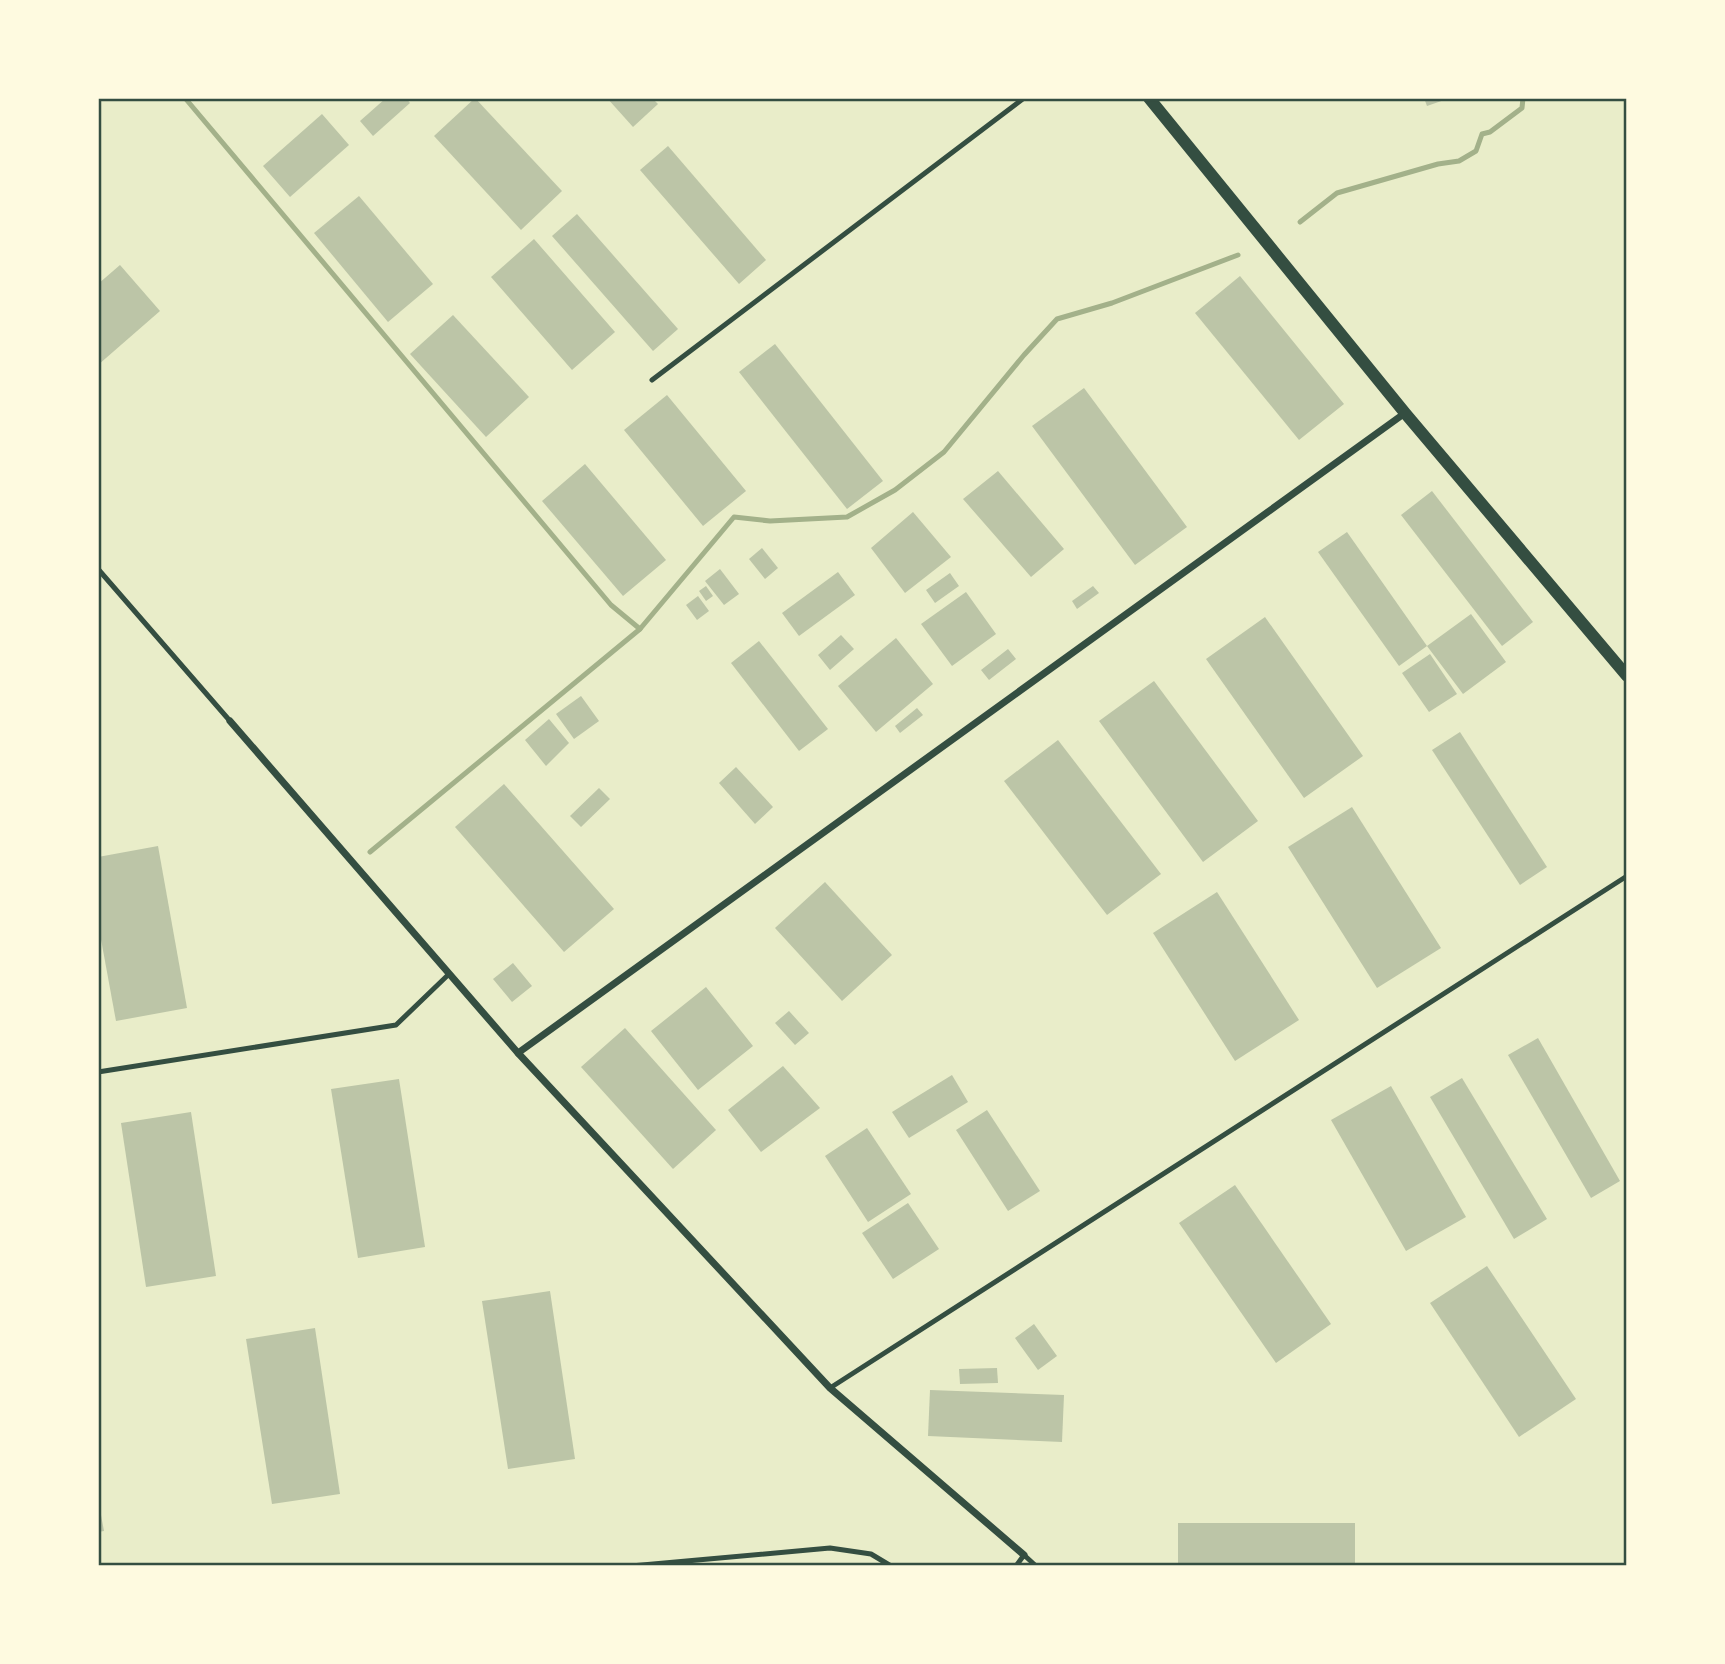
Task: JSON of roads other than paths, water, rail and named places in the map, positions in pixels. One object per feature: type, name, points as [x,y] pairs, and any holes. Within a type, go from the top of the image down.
[{"type":"street","points":[[1149,98],[1405,413],[1627,676]]},
{"type":"street","points":[[518,1053],[1405,413]]},
{"type":"street","points":[[230,721],[518,1053],[830,1388],[1024,1555]]},
{"type":"lane","points":[[652,380],[1024,98]]},
{"type":"lane","points":[[98,569],[230,721]]},
{"type":"lane","points":[[830,1388],[1627,876]]},
{"type":"lane","points":[[98,1072],[396,1025],[449,974]]},
{"type":"lane","points":[[631,1566],[830,1548],[870,1554],[891,1566]]},
{"type":"lane","points":[[1016,1566],[1024,1555],[1037,1566]]},
{"type":"waterway","points":[[185,98],[611,605],[640,629],[370,852]]},
{"type":"waterway","points":[[1300,222],[1337,193],[1438,164],[1459,161],[1476,151],[1482,134],[1490,132],[1522,108],[1523,98]]},
{"type":"waterway","points":[[640,629],[734,517],[770,521],[847,517],[895,490],[944,452],[1057,319],[1112,303],[1238,255]]}]
